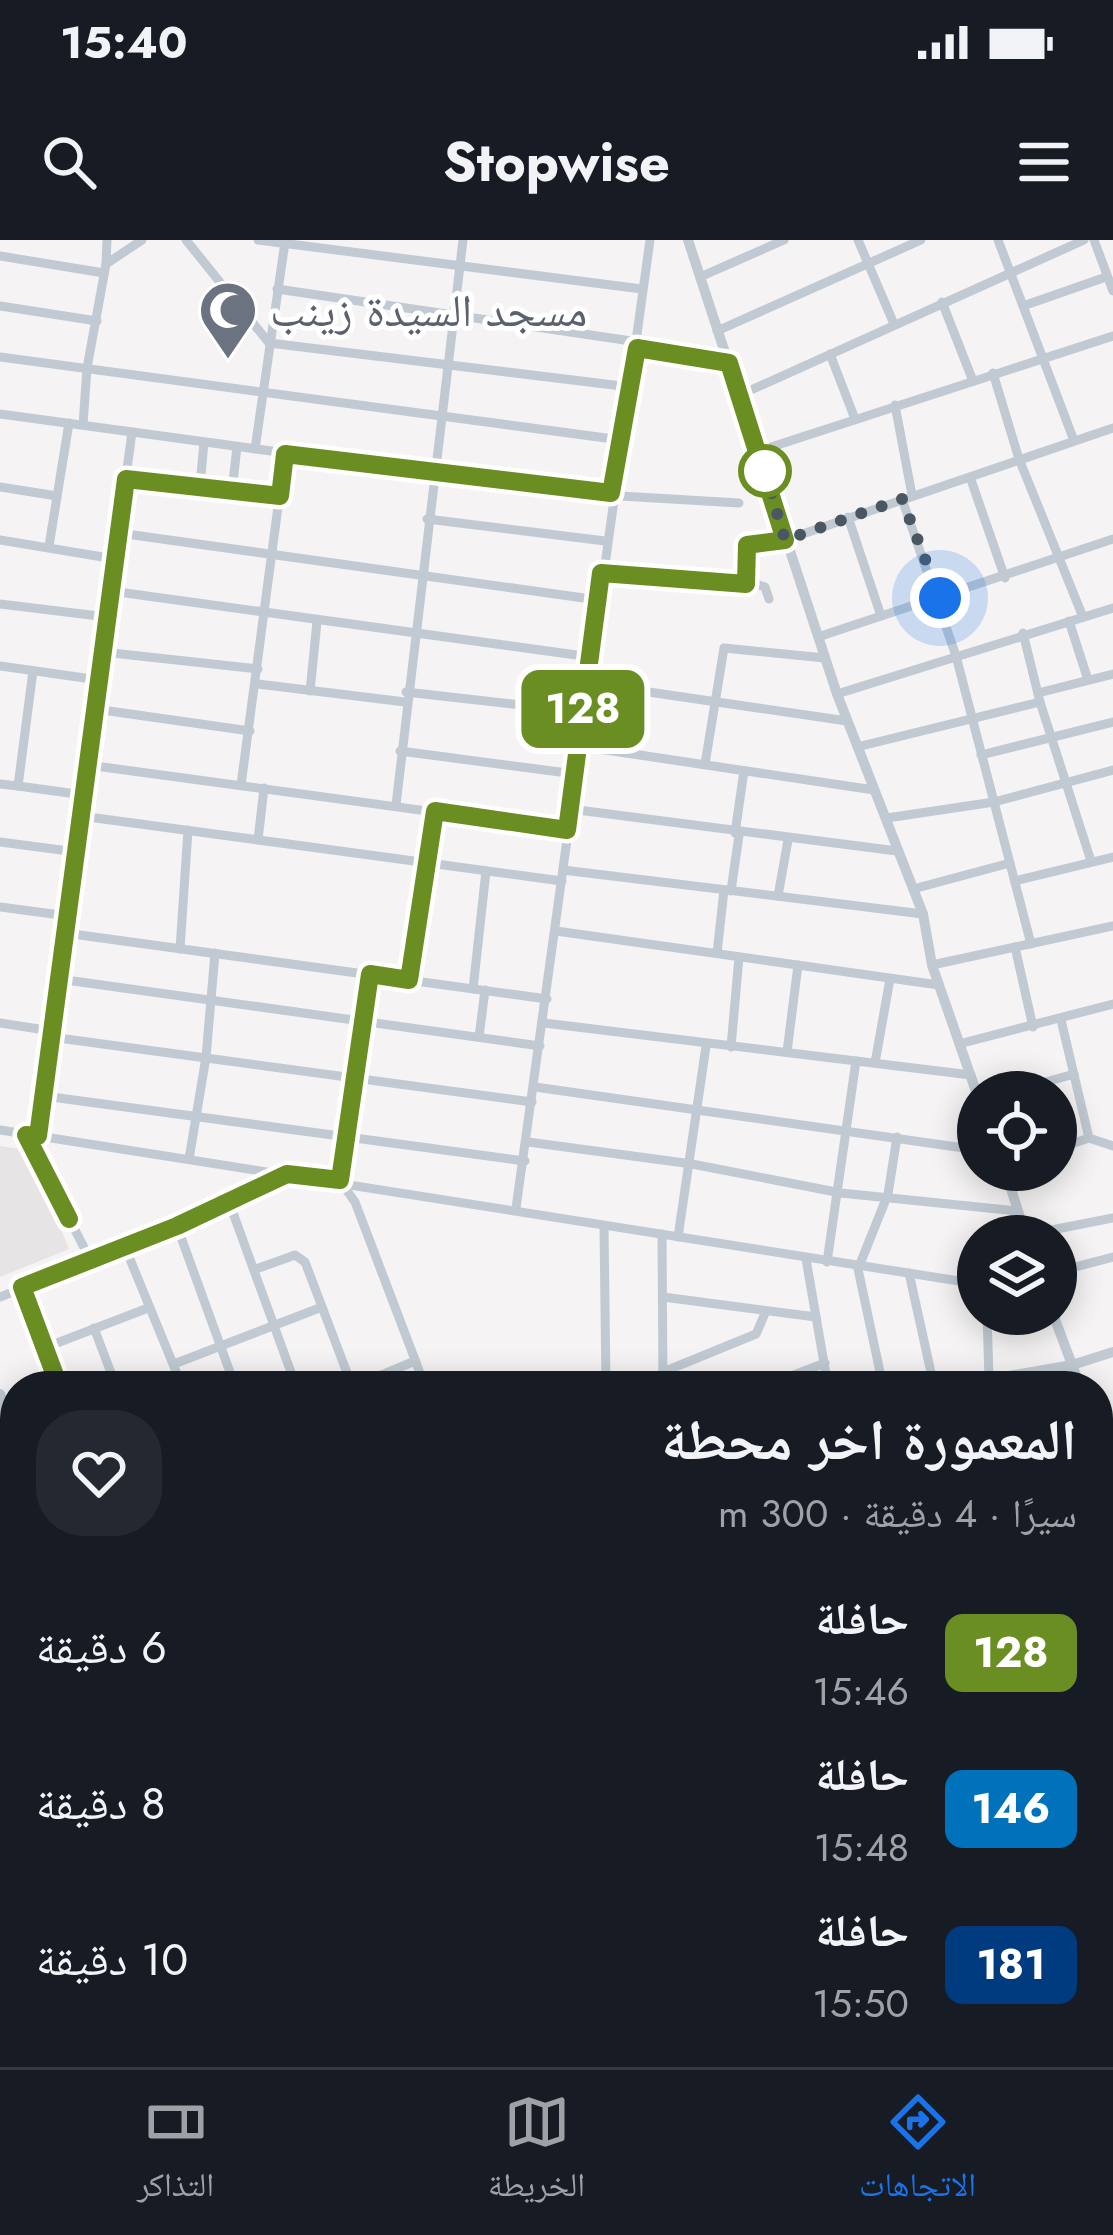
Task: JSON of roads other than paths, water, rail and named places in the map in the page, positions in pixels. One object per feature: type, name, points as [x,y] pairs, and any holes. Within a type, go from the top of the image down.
[{"type":"street","points":[[83,424],[107,240]]},
{"type":"street","points":[[0,256],[105,268],[142,240]]},
{"type":"street","points":[[186,240],[269,343],[630,387]]},
{"type":"street","points":[[258,240],[642,289]]},
{"type":"street","points":[[396,805],[463,240]]},
{"type":"street","points":[[516,1208],[611,493],[650,240]]},
{"type":"street","points":[[688,240],[837,694],[923,914],[932,965],[968,1071]]},
{"type":"street","points":[[700,277],[784,240]]},
{"type":"street","points":[[857,240],[894,323]]},
{"type":"street","points":[[717,331],[921,240]]},
{"type":"street","points":[[998,240],[1073,438]]},
{"type":"street","points":[[740,395],[1084,240]]},
{"type":"street","points":[[1094,240],[1113,291]]},
{"type":"street","points":[[254,449],[285,242]]},
{"type":"street","points":[[1023,306],[1106,277]]},
{"type":"street","points":[[277,289],[729,363]]},
{"type":"street","points":[[942,302],[973,381]]},
{"type":"street","points":[[0,306],[98,321]]},
{"type":"street","points":[[759,451],[1113,336]]},
{"type":"street","points":[[830,354],[855,419]]},
{"type":"street","points":[[0,357],[621,440]]},
{"type":"street","points":[[993,373],[1019,459],[1083,617]]},
{"type":"street","points":[[895,405],[907,497],[940,598],[1031,944]]},
{"type":"street","points":[[0,414],[432,474],[739,503]]},
{"type":"street","points":[[49,546],[70,423]]},
{"type":"street","points":[[746,584],[747,545],[785,540],[1113,428]]},
{"type":"street","points":[[38,1136],[132,432]]},
{"type":"street","points":[[200,486],[204,442]]},
{"type":"street","points":[[232,490],[237,447]]},
{"type":"street","points":[[241,785],[285,454]]},
{"type":"street","points":[[970,477],[1005,578]]},
{"type":"street","points":[[126,479],[280,496]]},
{"type":"street","points":[[0,488],[57,496]]},
{"type":"street","points":[[848,517],[880,616]]},
{"type":"street","points":[[427,519],[605,541]]},
{"type":"street","points":[[119,532],[598,600]]},
{"type":"street","points":[[818,637],[1113,539]]},
{"type":"street","points":[[0,540],[115,559]]},
{"type":"street","points":[[601,573],[746,584],[765,587],[769,599]]},
{"type":"street","points":[[111,591],[591,657]]},
{"type":"street","points":[[0,604],[107,617]]},
{"type":"street","points":[[837,694],[1113,608]]},
{"type":"street","points":[[1069,621],[1088,680]]},
{"type":"street","points":[[310,691],[316,622]]},
{"type":"street","points":[[1023,633],[1091,861]]},
{"type":"street","points":[[705,764],[718,662],[729,646],[825,658]]},
{"type":"street","points":[[103,652],[258,669]]},
{"type":"street","points":[[0,666],[99,680]]},
{"type":"street","points":[[18,786],[33,670]]},
{"type":"street","points":[[857,747],[1112,677]]},
{"type":"street","points":[[587,683],[847,721]]},
{"type":"street","points":[[258,684],[583,712]]},
{"type":"street","points":[[95,710],[250,730]]},
{"type":"street","points":[[981,755],[1113,722]]},
{"type":"street","points":[[579,746],[874,790]]},
{"type":"street","points":[[400,751],[575,774]]},
{"type":"street","points":[[88,765],[567,830]]},
{"type":"street","points":[[887,818],[994,802],[1113,770]]},
{"type":"street","points":[[717,952],[744,771]]},
{"type":"street","points":[[0,784],[84,795]]},
{"type":"street","points":[[258,840],[264,788]]},
{"type":"street","points":[[570,809],[897,851]]},
{"type":"street","points":[[409,980],[435,811]]},
{"type":"street","points":[[81,816],[486,871],[728,890],[923,914]]},
{"type":"street","points":[[180,949],[188,830]]},
{"type":"street","points":[[778,896],[788,840]]},
{"type":"street","points":[[0,842],[76,852]]},
{"type":"street","points":[[1015,881],[1113,857]]},
{"type":"street","points":[[913,889],[1010,863]]},
{"type":"street","points":[[479,1037],[486,871]]},
{"type":"street","points":[[0,907],[68,916]]},
{"type":"street","points":[[932,965],[1113,926]]},
{"type":"street","points":[[556,931],[939,985]]},
{"type":"street","points":[[65,933],[547,999]]},
{"type":"street","points":[[1015,947],[1033,1027]]},
{"type":"street","points":[[189,1159],[206,1058],[215,953]]},
{"type":"street","points":[[730,1047],[739,957]]},
{"type":"street","points":[[787,1052],[798,965]]},
{"type":"street","points":[[370,974],[340,1180],[355,1202],[419,1371]]},
{"type":"street","points":[[59,979],[541,1046]]},
{"type":"street","points":[[875,1063],[890,979]]},
{"type":"street","points":[[959,1044],[1113,1004]]},
{"type":"street","points":[[1061,1020],[1073,1071]]},
{"type":"street","points":[[0,1023],[206,1058],[532,1102]]},
{"type":"street","points":[[544,1023],[957,1074]]},
{"type":"street","points":[[677,1237],[692,1164],[706,1046]]},
{"type":"street","points":[[827,1262],[841,1193],[856,1061]]},
{"type":"street","points":[[535,1087],[957,1147]]},
{"type":"street","points":[[1077,1087],[1089,1138]]},
{"type":"street","points":[[44,1096],[525,1161]]},
{"type":"street","points":[[0,1130],[957,1281]]},
{"type":"street","points":[[26,1135],[91,1261]]},
{"type":"street","points":[[880,1371],[858,1268],[888,1194],[897,1138]]},
{"type":"street","points":[[1077,1142],[1089,1138],[1113,1146]]},
{"type":"street","points":[[527,1142],[692,1164],[841,1193],[888,1194],[1017,1211]]},
{"type":"street","points":[[0,1297],[177,1226],[287,1174]]},
{"type":"street","points":[[1011,1191],[1018,1215]]},
{"type":"street","points":[[229,1202],[291,1371]]},
{"type":"street","points":[[1077,1225],[1113,1218]]},
{"type":"street","points":[[177,1226],[230,1371]]},
{"type":"street","points":[[604,1226],[606,1371]]},
{"type":"street","points":[[662,1234],[663,1371]]},
{"type":"street","points":[[125,1247],[177,1371]]},
{"type":"street","points":[[256,1269],[285,1257],[302,1258],[348,1371]]},
{"type":"street","points":[[1077,1266],[1113,1257]]},
{"type":"street","points":[[806,1258],[826,1371]]},
{"type":"street","points":[[909,1273],[931,1371]]},
{"type":"street","points":[[22,1287],[53,1371]]},
{"type":"street","points":[[663,1298],[816,1317]]},
{"type":"street","points":[[174,1364],[322,1306]]},
{"type":"street","points":[[44,1348],[148,1308]]},
{"type":"street","points":[[665,1371],[756,1334],[766,1311]]},
{"type":"street","points":[[94,1328],[106,1371]]},
{"type":"street","points":[[988,1335],[989,1371]]},
{"type":"street","points":[[1061,1335],[1074,1371]]},
{"type":"street","points":[[1037,1371],[1113,1352]]},
{"type":"street","points":[[391,1371],[415,1361]]},
{"type":"street","points":[[806,1371],[825,1364]]},
{"type":"place","name":"مسجد السيدة زينب","points":[[228,361]]}]
